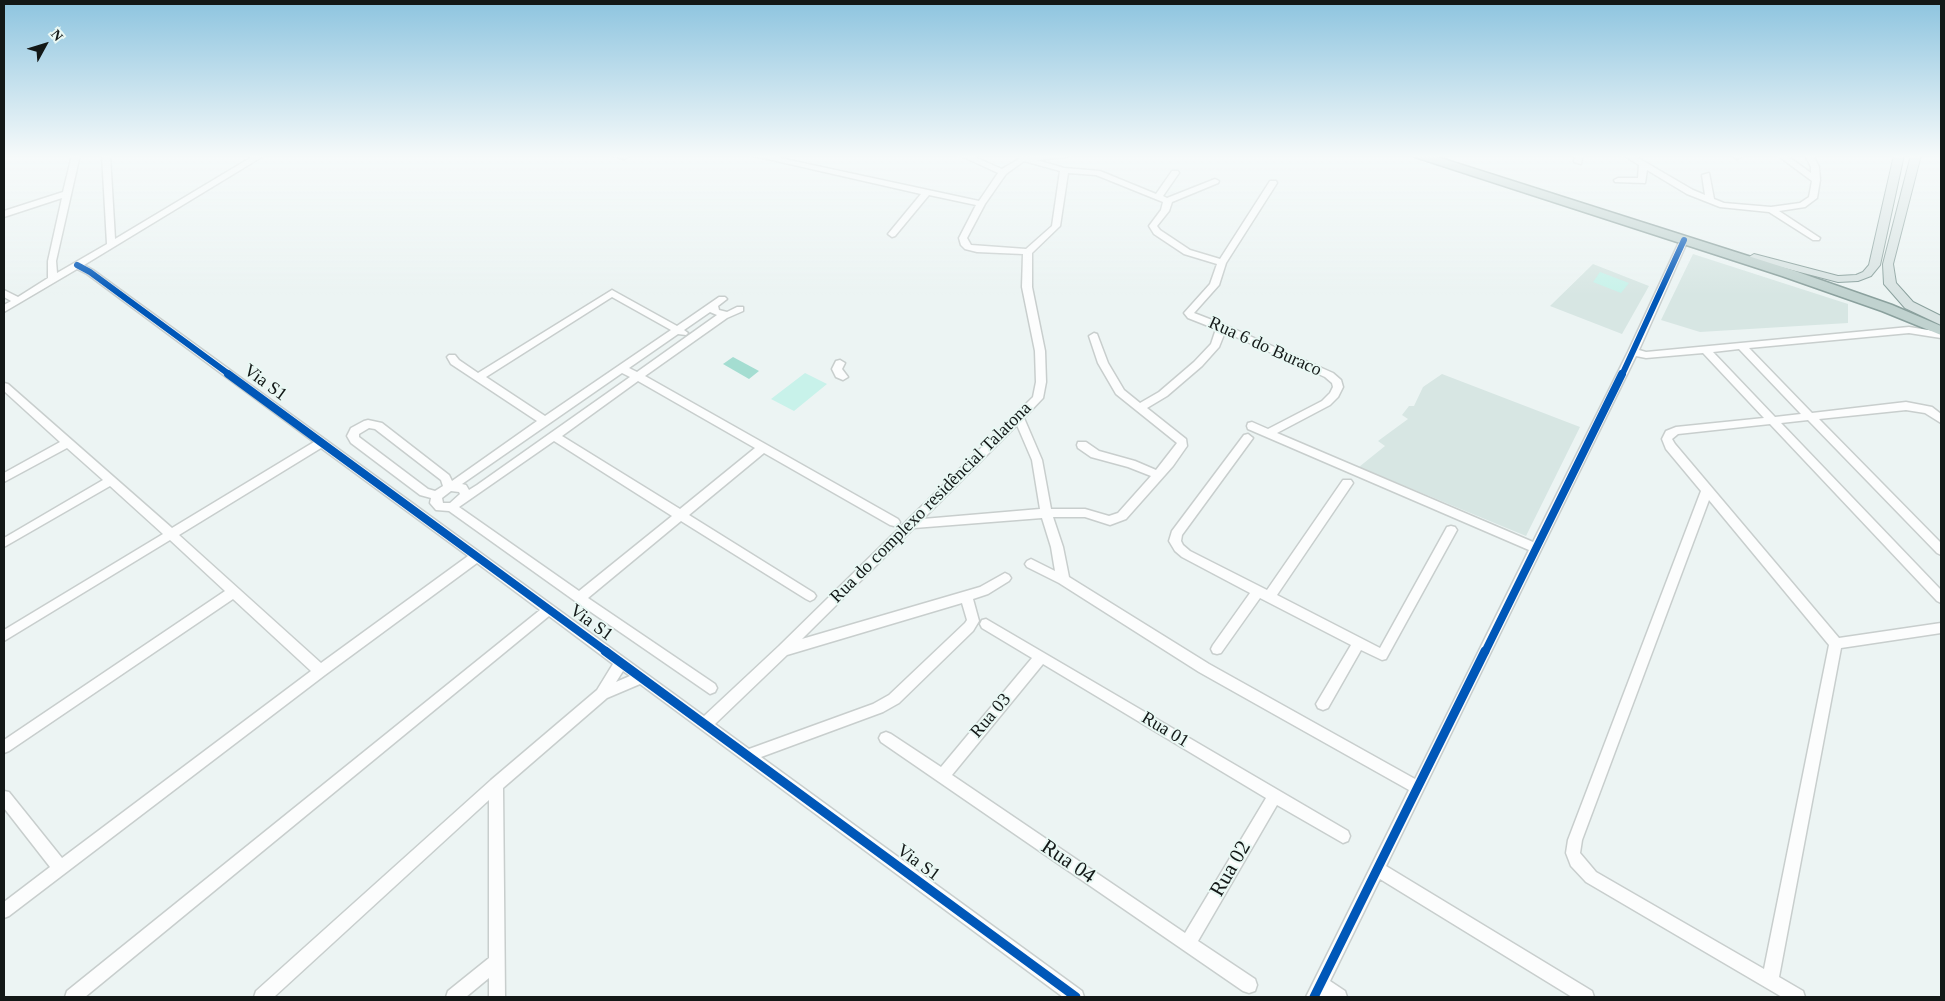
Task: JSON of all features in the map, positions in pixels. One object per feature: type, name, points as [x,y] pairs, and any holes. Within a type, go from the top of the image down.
[{"type":"highway","points":[[1565,202],[1860,298],[1905,315],[1941,333]]},
{"type":"highway","points":[[1581,202],[1785,267],[1941,321]]},
{"type":"main road","points":[[1785,267],[1838,279],[1858,278],[1871,271],[1888,202]]},
{"type":"main road","points":[[1904,202],[1888,264],[1890,284],[1909,305],[1941,321]]},
{"type":"street","points":[[4,214],[43,202]]},
{"type":"street","points":[[53,280],[52,261],[65,202]]},
{"type":"street","points":[[109,202],[111,245]]},
{"type":"street","points":[[4,309],[184,202]]},
{"type":"street","points":[[892,234],[919,202]]},
{"type":"street","points":[[970,202],[981,204],[964,238],[964,243],[968,247],[1028,252],[1056,226],[1059,202]]},
{"type":"street","points":[[1167,202],[1166,211],[1153,226],[1157,232],[1186,252],[1222,263],[1261,202]]},
{"type":"street","points":[[1716,202],[1770,210],[1802,205],[1807,202]]},
{"type":"street","points":[[1770,210],[1816,238]]},
{"type":"street","points":[[1339,997],[1317,990],[1633,352],[1684,240]]},
{"type":"street","name":"Rua do complexo residêncial Talatona","points":[[704,725],[783,650],[1038,398],[1042,382],[1040,351],[1027,287],[1028,252]]},
{"type":"street","name":"Via S1","points":[[52,261],[90,272],[620,664],[1076,997]]},
{"type":"street","name":"Rua 6 do Buraco","points":[[1222,263],[1214,285],[1192,308],[1190,314],[1329,375],[1337,382],[1338,387],[1334,395],[1326,403],[1268,433]]},
{"type":"street","points":[[4,293],[18,301]]},
{"type":"street","points":[[479,377],[612,293],[694,338]]},
{"type":"street","points":[[724,315],[713,310],[718,302],[459,480],[449,484],[437,496],[438,505],[452,507],[638,378],[724,315],[732,314],[740,309]]},
{"type":"street","points":[[1140,408],[1163,394],[1198,364],[1216,345],[1222,327]]},
{"type":"street","points":[[1633,352],[1646,355],[1909,330],[1941,333]]},
{"type":"street","points":[[909,524],[1046,513],[1085,513],[1110,521],[1122,516],[1182,446],[1180,439],[1120,392],[1109,376],[1094,336]]},
{"type":"street","points":[[1741,346],[1941,550]]},
{"type":"street","points":[[1706,349],[1941,598]]},
{"type":"street","points":[[452,357],[455,362],[545,421]]},
{"type":"street","points":[[840,363],[836,369],[844,377]]},
{"type":"street","points":[[622,368],[894,522]]},
{"type":"street","points":[[5,390],[112,480],[320,671]]},
{"type":"street","points":[[1836,644],[1670,446],[1667,439],[1670,434],[1676,431],[1906,406],[1928,410],[1941,419]]},
{"type":"street","points":[[1019,418],[1037,460],[1046,513],[1057,547],[1063,580]]},
{"type":"street","points":[[437,496],[424,492],[354,440],[352,434],[364,426],[375,424],[449,484],[462,488],[466,494],[464,498]]},
{"type":"street","points":[[1252,426],[1536,548]]},
{"type":"street","points":[[554,436],[810,596]]},
{"type":"street","points":[[1248,438],[1176,534],[1175,541],[1178,548],[1186,554],[1382,655],[1451,530]]},
{"type":"street","points":[[4,478],[67,443]]},
{"type":"street","points":[[4,636],[170,533],[321,443]]},
{"type":"street","points":[[1082,445],[1095,454],[1131,464],[1158,475]]},
{"type":"street","points":[[579,598],[763,448]]},
{"type":"street","points":[[4,543],[112,480]]},
{"type":"street","points":[[1217,650],[1263,594],[1347,483]]},
{"type":"street","points":[[1707,490],[1575,840],[1573,853],[1576,862],[1591,877],[1797,997]]},
{"type":"street","points":[[452,507],[579,598],[710,688]]},
{"type":"street","points":[[4,910],[320,671],[476,557]]},
{"type":"street","points":[[1031,564],[1063,580],[1204,668],[1418,788]]},
{"type":"street","points":[[783,650],[984,591],[1004,578]]},
{"type":"street","points":[[4,747],[234,592]]},
{"type":"street","points":[[747,756],[878,708],[894,699],[969,627],[973,621],[966,596]]},
{"type":"street","points":[[73,997],[548,610]]},
{"type":"street","name":"Rua 01","points":[[986,624],[1344,836]]},
{"type":"street","points":[[1836,644],[1941,628]]},
{"type":"street","points":[[1323,704],[1359,643]]},
{"type":"street","points":[[1770,981],[1836,644]]},
{"type":"street","name":"Rua 03","points":[[942,776],[1041,657]]},
{"type":"street","points":[[602,694],[620,664]]},
{"type":"street","points":[[262,997],[496,785],[602,694],[640,678]]},
{"type":"street","name":"Rua 04","points":[[886,738],[1249,985]]},
{"type":"street","points":[[496,785],[498,997]]},
{"type":"street","name":"Rua 02","points":[[1188,943],[1275,795]]},
{"type":"street","points":[[4,797],[60,868]]},
{"type":"street","points":[[1377,870],[1586,997]]},
{"type":"street","points":[[454,997],[498,961]]},
{"type":"shaded area","points":[[1693,254],[1848,304],[1848,323],[1700,332],[1661,320]]},
{"type":"shaded area","points":[[1593,264],[1649,286],[1622,334],[1550,306]]},
{"type":"shaded area","points":[[1600,272],[1629,283],[1621,293],[1593,282]]},
{"type":"shaded area","points":[[733,357],[759,371],[749,379],[723,364]]},
{"type":"shaded area","points":[[805,373],[827,384],[794,411],[771,399]]},
{"type":"shaded area","points":[[1442,374],[1580,427],[1526,536],[1359,467],[1385,446],[1378,441],[1408,419],[1402,415],[1409,406],[1414,406],[1423,387]]},
{"type":"cycle path","points":[[1314,997],[1633,352],[1684,240]]},
{"type":"cycle path","points":[[77,265],[90,272],[1076,997]]}]
